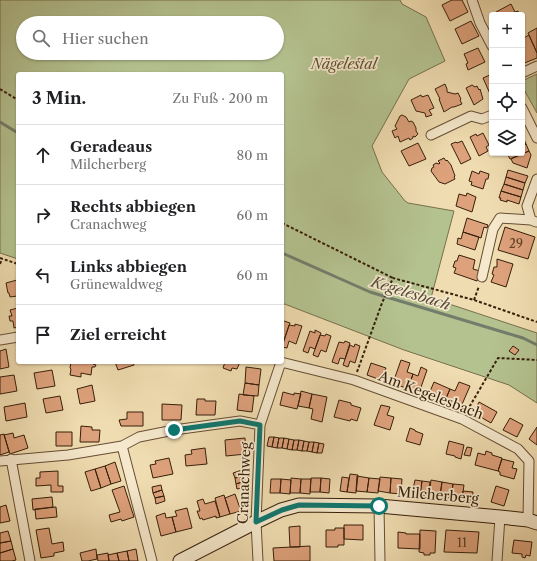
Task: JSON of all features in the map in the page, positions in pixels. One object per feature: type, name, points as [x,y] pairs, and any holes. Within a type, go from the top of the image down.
[{"type":"street","points":[[472,0],[480,23],[489,40]]},
{"type":"street","points":[[525,72],[537,66]]},
{"type":"street","points":[[525,114],[537,138]]},
{"type":"street","points":[[431,135],[471,116],[482,119],[489,116]]},
{"type":"street","points":[[534,221],[527,206],[537,179]]},
{"type":"street","points":[[482,277],[493,229],[500,218],[534,221]]},
{"type":"street","points":[[0,340],[16,338]]},
{"type":"street","name":"Am Kegelesbach","points":[[284,363],[354,380],[462,419],[518,448],[529,461],[532,521]]},
{"type":"street","name":"Cranachweg","points":[[258,561],[256,522],[260,425],[280,364]]},
{"type":"street","points":[[0,461],[68,455],[122,446],[139,437],[174,430],[240,421],[260,425]]},
{"type":"street","points":[[122,446],[152,561]]},
{"type":"street","points":[[11,459],[30,561]]},
{"type":"street","name":"Milcherberg","points":[[180,561],[256,522],[282,510],[299,505],[379,506],[532,521]]},
{"type":"street","points":[[379,506],[380,561]]},
{"type":"street","points":[[497,561],[500,517]]},
{"type":"path","points":[[0,89],[16,99]]},
{"type":"path","points":[[284,224],[393,278],[474,300],[537,322]]},
{"type":"path","points":[[0,264],[1,259],[16,263]]},
{"type":"path","points":[[474,300],[482,277]]},
{"type":"path","points":[[354,380],[382,303],[393,278]]},
{"type":"path","points":[[462,419],[498,358],[537,360]]},
{"type":"green space","name":"Nägelestal","points":[[0,0],[400,0],[402,4],[426,17],[445,61],[409,79],[372,146],[382,172],[405,201],[408,203],[454,211],[431,298],[537,333],[537,403],[509,385],[404,350],[284,304],[284,72],[16,72],[16,258],[0,253]]},
{"type":"green space","points":[[537,74],[537,113],[525,91],[525,80]]},
{"type":"building","points":[[452,0],[462,0],[468,12],[450,21],[442,5]]},
{"type":"building","points":[[511,4],[515,12],[496,12]]},
{"type":"building","points":[[471,21],[479,36],[462,44],[455,29]]},
{"type":"building","points":[[537,28],[537,53],[528,33]]},
{"type":"building","points":[[529,35],[537,53],[537,58],[525,63],[525,48],[525,37]]},
{"type":"building","points":[[478,48],[485,62],[468,70],[466,64],[468,63],[464,54]]},
{"type":"building","points":[[489,75],[489,92],[483,78]]},
{"type":"building","points":[[445,84],[447,92],[455,94],[458,93],[462,104],[452,107],[444,112],[435,89]]},
{"type":"building","points":[[472,85],[475,87],[477,86],[479,90],[480,89],[483,99],[474,105],[466,88]]},
{"type":"building","points":[[421,95],[422,97],[428,95],[434,108],[429,110],[432,115],[426,117],[425,113],[416,111],[411,100]]},
{"type":"building","points":[[402,115],[406,117],[409,122],[413,122],[418,134],[415,137],[413,136],[410,140],[409,138],[400,142],[398,136],[395,138],[392,131],[397,129],[395,126]]},
{"type":"building","points":[[483,133],[489,145],[486,147],[488,151],[479,156],[470,137],[476,134],[477,136]]},
{"type":"building","points":[[462,141],[471,159],[461,164],[451,144]]},
{"type":"building","points":[[418,143],[426,159],[409,166],[401,151]]},
{"type":"building","points":[[525,144],[529,151],[525,153]]},
{"type":"building","points":[[529,151],[531,155],[527,168],[513,163],[511,159],[518,156],[525,156],[525,153]]},
{"type":"building","points":[[508,156],[517,156],[510,159]]},
{"type":"building","points":[[444,158],[451,165],[455,176],[455,179],[445,184],[439,182],[431,171],[434,167],[433,165],[436,163],[439,164],[440,163],[438,161]]},
{"type":"building","points":[[508,170],[528,176],[525,183],[506,177]]},
{"type":"building","points":[[472,171],[479,174],[480,171],[489,174],[483,189],[471,185],[472,182],[469,181]]},
{"type":"building","points":[[506,177],[525,183],[523,190],[504,184]]},
{"type":"building","points":[[504,184],[523,190],[521,197],[501,191]]},
{"type":"building","points":[[501,191],[521,197],[519,204],[507,200],[507,202],[500,200],[501,198],[499,198]]},
{"type":"building","points":[[467,193],[476,197],[472,212],[456,206],[459,194],[466,196]]},
{"type":"building","points":[[467,218],[488,225],[487,228],[484,227],[481,238],[463,232]]},
{"type":"building","points":[[505,227],[535,237],[528,259],[498,250]]},
{"type":"building","points":[[463,232],[479,237],[475,250],[457,244],[458,238],[461,239]]},
{"type":"building","points":[[459,255],[475,260],[473,269],[480,271],[477,281],[454,273],[456,268],[453,267]]},
{"type":"building","points":[[497,259],[513,264],[506,287],[491,282],[494,275],[492,274],[494,267],[497,267]]},
{"type":"building","points":[[16,280],[16,296],[10,297],[6,283]]},
{"type":"building","points":[[16,308],[16,328],[14,328],[13,321],[10,321],[9,316],[12,316],[10,310]]},
{"type":"building","points":[[284,321],[290,323],[284,340]]},
{"type":"building","points":[[295,324],[302,326],[296,344],[289,341],[287,348],[284,347],[284,341],[289,325],[295,326]]},
{"type":"building","points":[[315,330],[321,333],[315,349],[310,347],[308,353],[303,351],[310,331],[315,333]]},
{"type":"building","points":[[326,334],[331,336],[326,352],[321,350],[318,357],[313,355],[320,335],[325,336]]},
{"type":"building","points":[[345,341],[350,343],[345,359],[340,358],[338,364],[332,362],[339,342],[344,343]]},
{"type":"building","points":[[355,344],[360,346],[355,363],[350,361],[348,367],[343,365],[350,345],[354,347]]},
{"type":"building","points":[[513,346],[519,350],[515,355],[509,351]]},
{"type":"building","points":[[6,349],[9,367],[0,369],[0,351]]},
{"type":"building","points":[[401,360],[410,363],[407,372],[413,374],[408,389],[393,383]]},
{"type":"building","points":[[371,363],[386,368],[381,380],[367,375]]},
{"type":"building","points":[[71,364],[96,365],[95,367],[92,367],[91,375],[81,373],[81,377],[70,375]]},
{"type":"building","points":[[116,364],[134,364],[134,365],[118,370]]},
{"type":"building","points":[[224,364],[239,364],[237,369],[232,368],[231,371],[223,368]]},
{"type":"building","points":[[246,367],[261,369],[259,385],[245,383]]},
{"type":"building","points":[[421,367],[427,370],[419,393],[408,389],[413,374],[418,376]]},
{"type":"building","points":[[52,370],[55,386],[37,389],[34,373]]},
{"type":"building","points":[[14,375],[17,391],[0,394],[0,377]]},
{"type":"building","points":[[434,382],[450,389],[444,403],[428,396]]},
{"type":"building","points":[[459,382],[470,386],[460,409],[444,403],[450,389],[455,391]]},
{"type":"building","points":[[245,383],[259,385],[258,396],[243,395]]},
{"type":"building","points":[[92,385],[95,401],[80,404],[77,389]]},
{"type":"building","points":[[301,391],[312,394],[309,408],[298,406]]},
{"type":"building","points":[[283,392],[294,395],[294,393],[301,394],[297,409],[280,405]]},
{"type":"building","points":[[239,394],[254,396],[252,412],[237,410]]},
{"type":"building","points":[[312,394],[327,397],[322,422],[311,419],[313,409],[309,408]]},
{"type":"building","points":[[60,396],[63,410],[46,413],[43,399]]},
{"type":"building","points":[[197,399],[216,401],[215,415],[196,415]]},
{"type":"building","points":[[339,400],[351,403],[351,405],[361,408],[357,421],[334,417]]},
{"type":"building","points":[[479,402],[497,412],[491,423],[477,415],[480,410],[476,408]]},
{"type":"building","points":[[25,403],[27,417],[6,421],[4,407]]},
{"type":"building","points":[[162,404],[182,405],[181,420],[162,420]]},
{"type":"building","points":[[381,405],[390,407],[387,415],[394,417],[390,430],[374,425]]},
{"type":"building","points":[[127,412],[143,412],[143,426],[121,426],[119,420],[127,419]]},
{"type":"building","points":[[510,418],[523,425],[517,437],[503,430]]},
{"type":"building","points":[[81,426],[92,427],[92,430],[100,430],[99,442],[80,442]]},
{"type":"building","points":[[537,427],[537,445],[529,439]]},
{"type":"building","points":[[410,428],[423,434],[420,445],[406,441]]},
{"type":"building","points":[[56,432],[72,432],[72,446],[56,446]]},
{"type":"building","points":[[13,433],[14,438],[24,435],[28,448],[10,454],[4,435]]},
{"type":"building","points":[[4,434],[9,452],[0,455],[0,435]]},
{"type":"building","points":[[269,437],[274,437],[272,447],[267,446]]},
{"type":"building","points":[[274,437],[279,438],[277,448],[272,447]]},
{"type":"building","points":[[245,438],[246,454],[226,456],[225,440]]},
{"type":"building","points":[[279,438],[284,438],[282,448],[277,448]]},
{"type":"building","points":[[284,438],[289,439],[287,449],[282,448]]},
{"type":"building","points":[[289,439],[294,440],[292,450],[287,449]]},
{"type":"building","points":[[294,440],[299,440],[297,450],[292,450]]},
{"type":"building","points":[[299,440],[304,441],[302,451],[297,450]]},
{"type":"building","points":[[304,441],[309,442],[307,451],[302,451]]},
{"type":"building","points":[[449,441],[464,445],[461,459],[446,454]]},
{"type":"building","points":[[309,442],[314,442],[312,452],[307,451]]},
{"type":"building","points":[[314,442],[319,443],[317,453],[312,452]]},
{"type":"building","points":[[319,443],[324,444],[322,453],[317,453]]},
{"type":"building","points":[[467,447],[472,448],[470,456],[464,455]]},
{"type":"building","points":[[205,448],[207,464],[186,466],[185,455],[192,454],[191,450]]},
{"type":"building","points":[[486,451],[492,453],[492,455],[502,458],[498,471],[475,465],[478,453],[485,455]]},
{"type":"building","points":[[169,458],[173,474],[153,478],[150,465],[156,464],[155,461]]},
{"type":"building","points":[[502,459],[514,462],[512,468],[517,469],[514,479],[500,475],[500,472],[498,471]]},
{"type":"building","points":[[115,462],[121,481],[111,484],[105,466]]},
{"type":"building","points":[[105,466],[111,484],[101,488],[95,469]]},
{"type":"building","points":[[95,469],[101,488],[91,491],[85,472]]},
{"type":"building","points":[[242,470],[244,476],[235,478],[233,473]]},
{"type":"building","points":[[58,471],[58,486],[63,486],[63,492],[51,492],[51,485],[36,486],[36,478],[40,478],[40,472]]},
{"type":"building","points":[[350,474],[358,475],[356,493],[347,492]]},
{"type":"building","points":[[244,476],[245,481],[236,484],[235,478]]},
{"type":"building","points":[[357,476],[369,478],[367,492],[356,491]]},
{"type":"building","points":[[342,477],[349,478],[347,492],[340,491]]},
{"type":"building","points":[[380,477],[391,478],[390,493],[378,491]]},
{"type":"building","points":[[291,478],[301,479],[300,493],[290,493]]},
{"type":"building","points":[[311,478],[321,478],[320,492],[310,492]]},
{"type":"building","points":[[321,478],[330,479],[329,493],[320,492]]},
{"type":"building","points":[[369,478],[380,479],[378,493],[367,492]]},
{"type":"building","points":[[391,478],[402,479],[401,494],[390,493]]},
{"type":"building","points":[[271,479],[281,479],[280,493],[270,493]]},
{"type":"building","points":[[281,479],[291,480],[290,494],[280,493]]},
{"type":"building","points":[[301,479],[311,479],[310,494],[300,493]]},
{"type":"building","points":[[415,480],[422,481],[420,495],[412,494]]},
{"type":"building","points":[[431,480],[442,482],[440,496],[429,495]]},
{"type":"building","points":[[245,481],[246,487],[237,489],[236,484]]},
{"type":"building","points":[[422,481],[430,482],[428,496],[420,495]]},
{"type":"building","points":[[442,482],[453,484],[451,498],[440,496]]},
{"type":"building","points":[[453,484],[464,485],[462,499],[451,498]]},
{"type":"building","points":[[161,485],[162,490],[153,493],[152,487]]},
{"type":"building","points":[[124,486],[134,517],[122,521],[121,519],[111,522],[109,515],[120,512],[112,490]]},
{"type":"building","points":[[496,486],[509,490],[504,506],[491,502]]},
{"type":"building","points":[[162,490],[164,496],[155,498],[153,493]]},
{"type":"building","points":[[463,491],[473,492],[472,501],[462,499]]},
{"type":"building","points":[[235,494],[241,511],[230,514],[225,498]]},
{"type":"building","points":[[224,495],[230,514],[220,517],[215,498]]},
{"type":"building","points":[[164,496],[165,501],[156,504],[155,498]]},
{"type":"building","points":[[52,497],[53,507],[33,510],[32,499]]},
{"type":"building","points":[[203,499],[205,504],[215,501],[220,517],[216,518],[216,516],[203,520],[202,518],[200,519],[197,511],[200,511],[197,501]]},
{"type":"building","points":[[6,505],[10,521],[0,523],[0,507]]},
{"type":"building","points":[[56,507],[57,517],[36,519],[35,509]]},
{"type":"building","points":[[187,508],[192,528],[176,532],[172,517],[177,516],[175,511]]},
{"type":"building","points":[[165,513],[166,518],[172,517],[176,532],[161,536],[156,516]]},
{"type":"building","points":[[344,525],[363,525],[363,540],[344,539]]},
{"type":"building","points":[[300,526],[300,547],[290,547],[289,527]]},
{"type":"building","points":[[49,528],[52,544],[63,542],[64,551],[54,553],[54,556],[41,558],[36,530]]},
{"type":"building","points":[[335,528],[344,528],[344,545],[338,545],[338,547],[326,547],[326,530],[335,530]]},
{"type":"building","points":[[420,530],[436,531],[435,553],[424,555],[424,553],[419,552]]},
{"type":"building","points":[[446,530],[479,532],[477,553],[444,552]]},
{"type":"building","points":[[8,531],[11,541],[0,543],[0,533]]},
{"type":"building","points":[[398,532],[406,534],[420,534],[420,549],[398,548]]},
{"type":"building","points":[[514,540],[532,542],[530,556],[526,555],[525,558],[522,557],[522,554],[512,553]]},
{"type":"building","points":[[11,541],[13,549],[0,553],[0,543]]},
{"type":"building","points":[[310,546],[310,561],[274,561],[273,548]]},
{"type":"building","points":[[13,549],[16,560],[0,561],[0,553]]},
{"type":"building","points":[[96,549],[97,559],[82,561],[80,553]]},
{"type":"building","points":[[136,549],[138,561],[129,561],[127,551]]},
{"type":"building","points":[[127,551],[129,561],[119,561],[117,553]]},
{"type":"building","points":[[108,553],[109,561],[98,561],[97,555]]},
{"type":"building","points":[[117,553],[119,561],[109,561],[108,555]]},
{"type":"waterway","name":"Kegelesbach","points":[[0,122],[16,132]]},
{"type":"waterway","name":"Kegelesbach","points":[[284,254],[370,292],[523,338],[537,345]]},
{"type":"route","points":[[174,430],[240,421],[260,425],[256,522],[282,510],[299,505],[379,506]]}]
